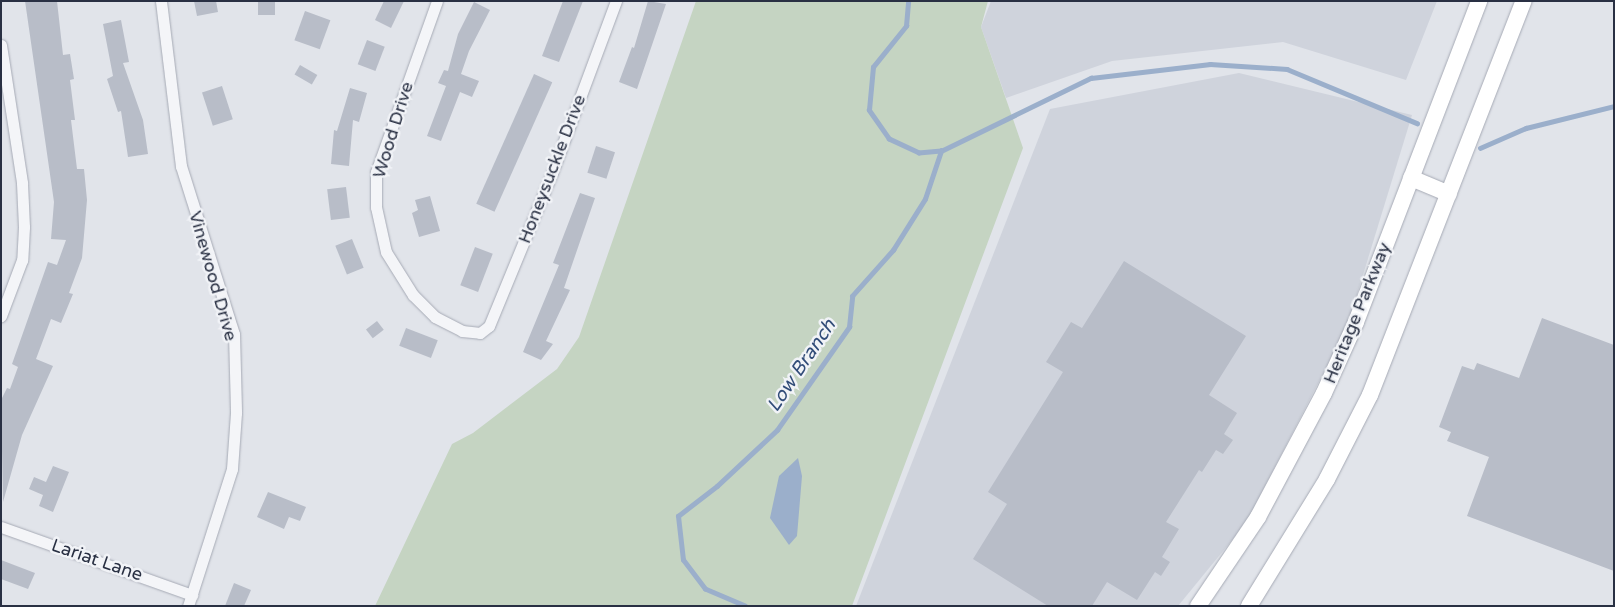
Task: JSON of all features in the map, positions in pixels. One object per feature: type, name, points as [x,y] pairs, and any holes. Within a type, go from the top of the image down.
[{"type":"main road","name":"Heritage Parkway","points":[[1198,606],[1258,517],[1320,402],[1356,322],[1479,1]]},
{"type":"main road","points":[[1249,606],[1327,479],[1370,395],[1524,1]]},
{"type":"main road","points":[[1411,178],[1449,194]]},
{"type":"street","name":"Vinewood Drive","points":[[161,1],[181,166],[234,334],[236,413],[232,469],[188,606]]},
{"type":"street","name":"Wood Drive","points":[[437,1],[376,172],[376,207],[386,252],[413,295],[435,317],[462,331],[480,334]]},
{"type":"street","name":"Honeysuckle Drive","points":[[480,334],[489,326],[552,173],[616,1]]},
{"type":"street","points":[[1,45],[22,183],[24,227],[22,260],[1,316]]},
{"type":"street","name":"Lariat Lane","points":[[1,527],[192,594]]},
{"type":"shaded area","points":[[991,1],[1437,1],[1406,80],[1283,42],[1112,61],[1006,98],[981,27]]},
{"type":"shaded area","points":[[1239,73],[1412,115],[1347,327],[1246,523],[1178,606],[856,606],[1050,109]]},
{"type":"green space","points":[[696,1],[988,1],[981,27],[1023,148],[852,606],[375,606],[452,444],[473,433],[557,369],[579,337]]},
{"type":"water","points":[[798,458],[802,476],[797,536],[789,545],[770,518],[779,476]]},
{"type":"building","points":[[25,1],[57,1],[63,55],[70,54],[74,79],[70,80],[75,120],[71,120],[77,169],[84,169],[87,200],[82,258],[69,293],[73,294],[61,323],[51,319],[36,359],[53,366],[22,435],[3,502],[1,400],[7,388],[10,389],[18,367],[12,364],[48,262],[57,265],[66,240],[51,239],[54,202]]},
{"type":"building","points":[[194,1],[216,1],[218,12],[197,16]]},
{"type":"building","points":[[258,1],[275,1],[275,15],[258,15]]},
{"type":"building","points":[[384,1],[404,1],[391,28],[375,20]]},
{"type":"building","points":[[563,1],[583,1],[559,62],[542,56]]},
{"type":"building","points":[[648,1],[666,4],[637,89],[619,82],[632,47],[634,48]]},
{"type":"building","points":[[474,2],[490,10],[469,51],[461,74],[479,81],[472,97],[460,92],[441,141],[427,136],[446,86],[438,83],[444,70],[448,71],[458,34]]},
{"type":"building","points":[[305,11],[330,20],[320,49],[294,40]]},
{"type":"building","points":[[121,20],[129,62],[123,63],[143,120],[148,154],[128,157],[121,111],[118,112],[107,79],[113,76],[103,24]]},
{"type":"building","points":[[367,40],[385,47],[375,71],[358,64]]},
{"type":"building","points":[[300,65],[317,75],[312,85],[294,75]]},
{"type":"building","points":[[534,74],[552,82],[495,212],[476,204]]},
{"type":"building","points":[[222,86],[233,119],[213,126],[202,92]]},
{"type":"building","points":[[350,88],[367,93],[359,122],[353,120],[349,166],[331,164],[334,130],[337,131]]},
{"type":"building","points":[[596,146],[615,152],[606,179],[587,173]]},
{"type":"building","points":[[346,187],[350,218],[331,220],[327,189]]},
{"type":"building","points":[[580,193],[595,198],[564,288],[570,290],[546,341],[553,344],[541,360],[523,352],[559,265],[553,263]]},
{"type":"building","points":[[430,196],[440,231],[419,237],[412,213],[418,210],[415,200]]},
{"type":"building","points":[[352,239],[364,268],[347,274],[335,246]]},
{"type":"building","points":[[475,247],[493,254],[478,292],[460,285]]},
{"type":"building","points":[[1124,261],[1246,336],[1209,395],[1237,413],[1224,434],[1233,440],[1223,454],[1216,450],[1202,472],[1199,470],[1166,522],[1179,529],[1162,557],[1170,562],[1161,576],[1155,572],[1137,600],[1107,582],[1092,606],[1048,606],[973,559],[1007,504],[988,492],[1063,372],[1046,362],[1071,322],[1082,328]]},
{"type":"building","points":[[1542,318],[1614,345],[1614,571],[1467,516],[1489,457],[1447,441],[1451,432],[1439,427],[1462,366],[1474,370],[1477,363],[1519,378]]},
{"type":"building","points":[[377,321],[384,330],[373,338],[366,330]]},
{"type":"building","points":[[406,328],[438,340],[431,358],[399,346]]},
{"type":"building","points":[[53,466],[69,472],[53,512],[39,506],[43,495],[29,489],[34,477],[46,482]]},
{"type":"building","points":[[268,492],[306,507],[300,521],[289,517],[284,529],[257,517]]},
{"type":"building","points":[[1,560],[35,573],[28,589],[1,579]]},
{"type":"building","points":[[234,583],[251,590],[244,606],[225,606]]},
{"type":"waterway","name":"Low Branch","points":[[745,606],[705,589],[683,560],[678,516],[717,486],[777,430],[849,327],[852,296],[893,250],[925,199],[941,151],[919,153],[889,139],[869,110],[873,67],[906,26],[908,1]]},
{"type":"waterway","points":[[941,151],[1091,78],[1210,64],[1287,69],[1417,123]]},
{"type":"waterway","points":[[1480,148],[1526,128],[1614,106]]}]
